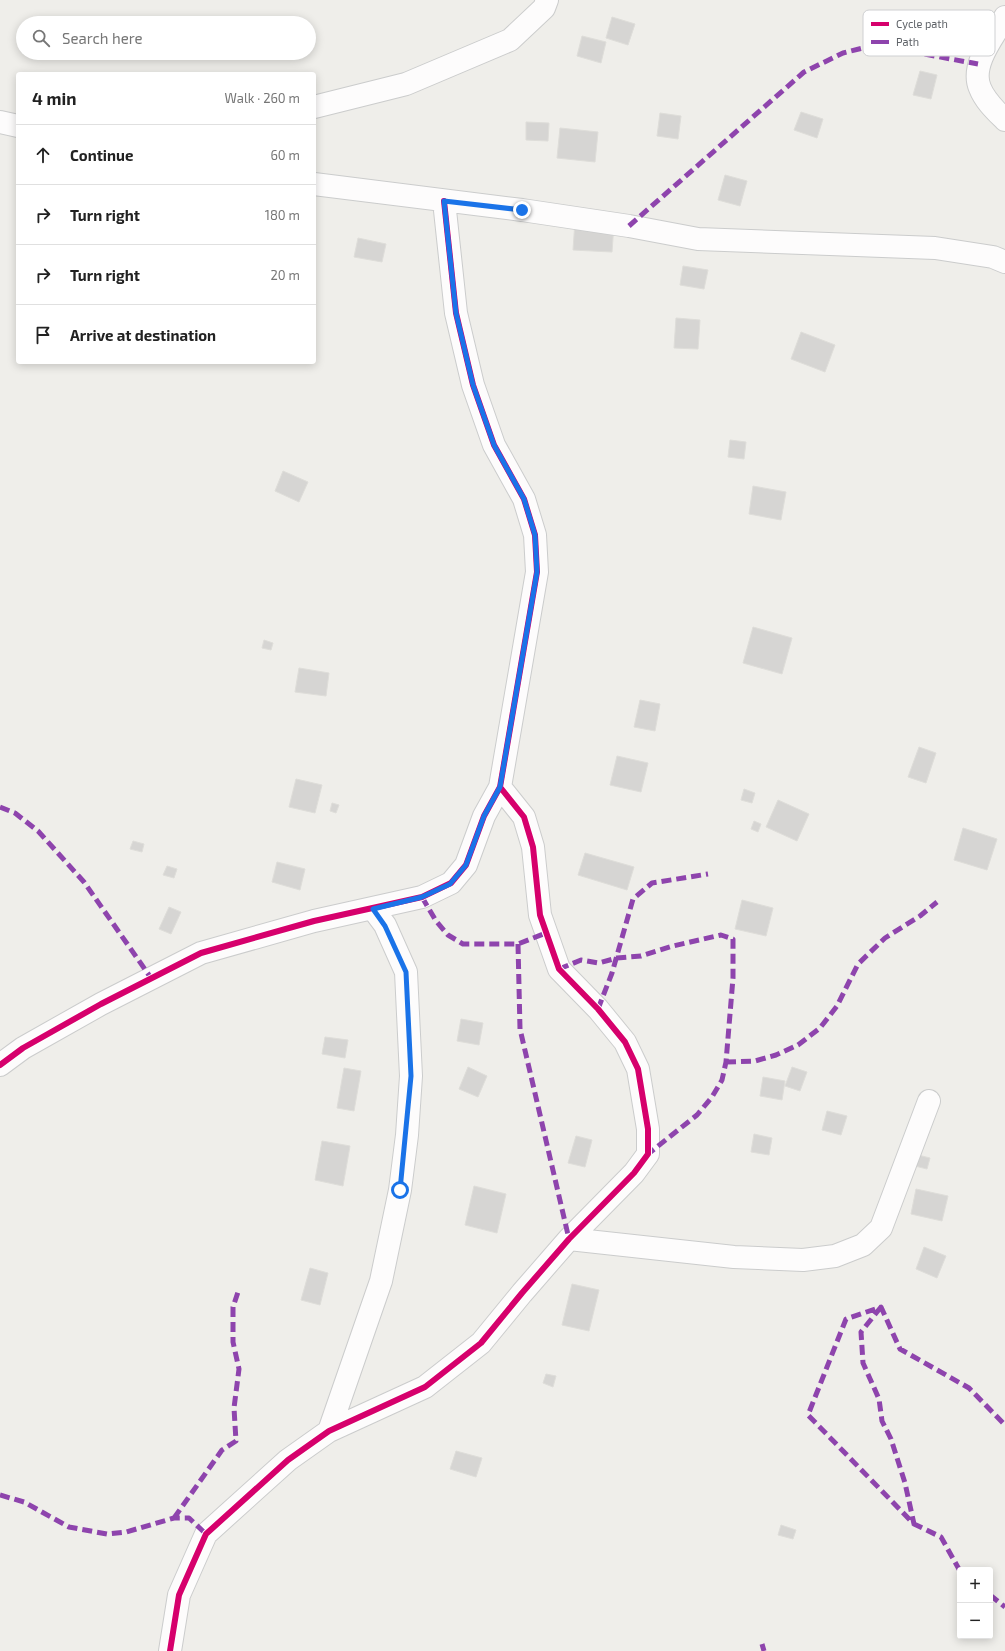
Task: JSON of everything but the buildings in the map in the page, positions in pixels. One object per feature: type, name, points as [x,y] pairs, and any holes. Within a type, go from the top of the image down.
[{"type":"street","points":[[316,106],[406,84],[504,43],[510,40],[544,8],[547,0]]},
{"type":"street","points":[[995,34],[1005,17]]},
{"type":"street","points":[[983,56],[978,64],[979,87],[990,104],[1005,120]]},
{"type":"street","points":[[0,122],[16,126]]},
{"type":"street","points":[[316,184],[629,226],[698,239],[934,248],[993,257],[1005,262]]},
{"type":"street","points":[[0,1065],[22,1048],[101,1004],[201,953],[314,921],[422,897],[450,884],[466,865],[484,816],[500,787],[537,572],[535,535],[524,499],[494,445],[473,385],[456,313],[444,201]]},
{"type":"street","points":[[170,1651],[179,1595],[206,1534],[288,1460],[330,1431],[425,1387],[481,1343],[569,1239],[634,1174],[648,1154],[648,1129],[638,1068],[625,1042],[598,1009],[558,969],[540,915],[533,847],[524,817],[500,787]]},
{"type":"street","points":[[330,1431],[381,1281],[400,1190],[407,1135],[411,1076],[406,972],[385,926],[373,909]]},
{"type":"street","points":[[569,1239],[734,1257],[803,1260],[835,1256],[863,1245],[881,1228],[928,1101]]},
{"type":"marked path","points":[[629,226],[804,72],[843,53],[863,48]]},
{"type":"marked path","points":[[935,56],[978,64]]},
{"type":"marked path","points":[[0,807],[15,813],[38,831],[84,882],[151,978]]},
{"type":"marked path","points":[[598,1009],[612,973],[633,899],[652,883],[708,874]]},
{"type":"marked path","points":[[422,897],[436,921],[448,935],[463,944],[518,944],[546,933]]},
{"type":"marked path","points":[[726,1062],[755,1061],[776,1055],[798,1045],[820,1028],[837,1006],[858,964],[885,938],[920,916],[937,902]]},
{"type":"marked path","points":[[559,969],[581,960],[599,963],[617,958],[641,956],[673,946],[721,935],[733,939],[733,978],[726,1062],[722,1080],[712,1097],[697,1115],[648,1154]]},
{"type":"marked path","points":[[518,944],[520,1029],[569,1239]]},
{"type":"marked path","points":[[174,1518],[222,1450],[236,1441],[234,1408],[239,1369],[233,1342],[233,1307],[238,1292]]},
{"type":"marked path","points":[[881,1307],[861,1332],[863,1363],[879,1399],[882,1421],[891,1439],[905,1483],[914,1524]]},
{"type":"marked path","points":[[958,1567],[941,1537],[914,1524],[808,1415],[846,1319],[881,1307],[900,1349],[969,1388],[1005,1425]]},
{"type":"marked path","points":[[0,1495],[24,1502],[69,1527],[107,1534],[126,1532],[174,1518],[189,1518],[206,1534]]},
{"type":"marked path","points":[[993,1597],[1005,1607]]},
{"type":"marked path","points":[[762,1644],[764,1651]]},
{"type":"cycle path","points":[[0,1065],[23,1048],[101,1004],[201,953],[314,921],[422,897],[451,883],[466,865],[484,816],[500,787],[537,572],[535,535],[524,499],[494,445],[473,385],[456,313],[444,201]]},
{"type":"cycle path","points":[[170,1651],[179,1595],[206,1534],[288,1460],[329,1431],[425,1387],[481,1343],[569,1239],[634,1173],[648,1154],[648,1129],[638,1069],[625,1042],[598,1009],[559,969],[540,915],[533,847],[524,817],[500,787]]},
{"type":"route","points":[[400,1190],[407,1135],[411,1076],[407,1019],[406,972],[385,926],[373,909],[422,897],[450,884],[466,865],[484,816],[500,787],[537,572],[535,535],[524,499],[494,445],[473,385],[456,313],[444,201],[522,210]]}]
